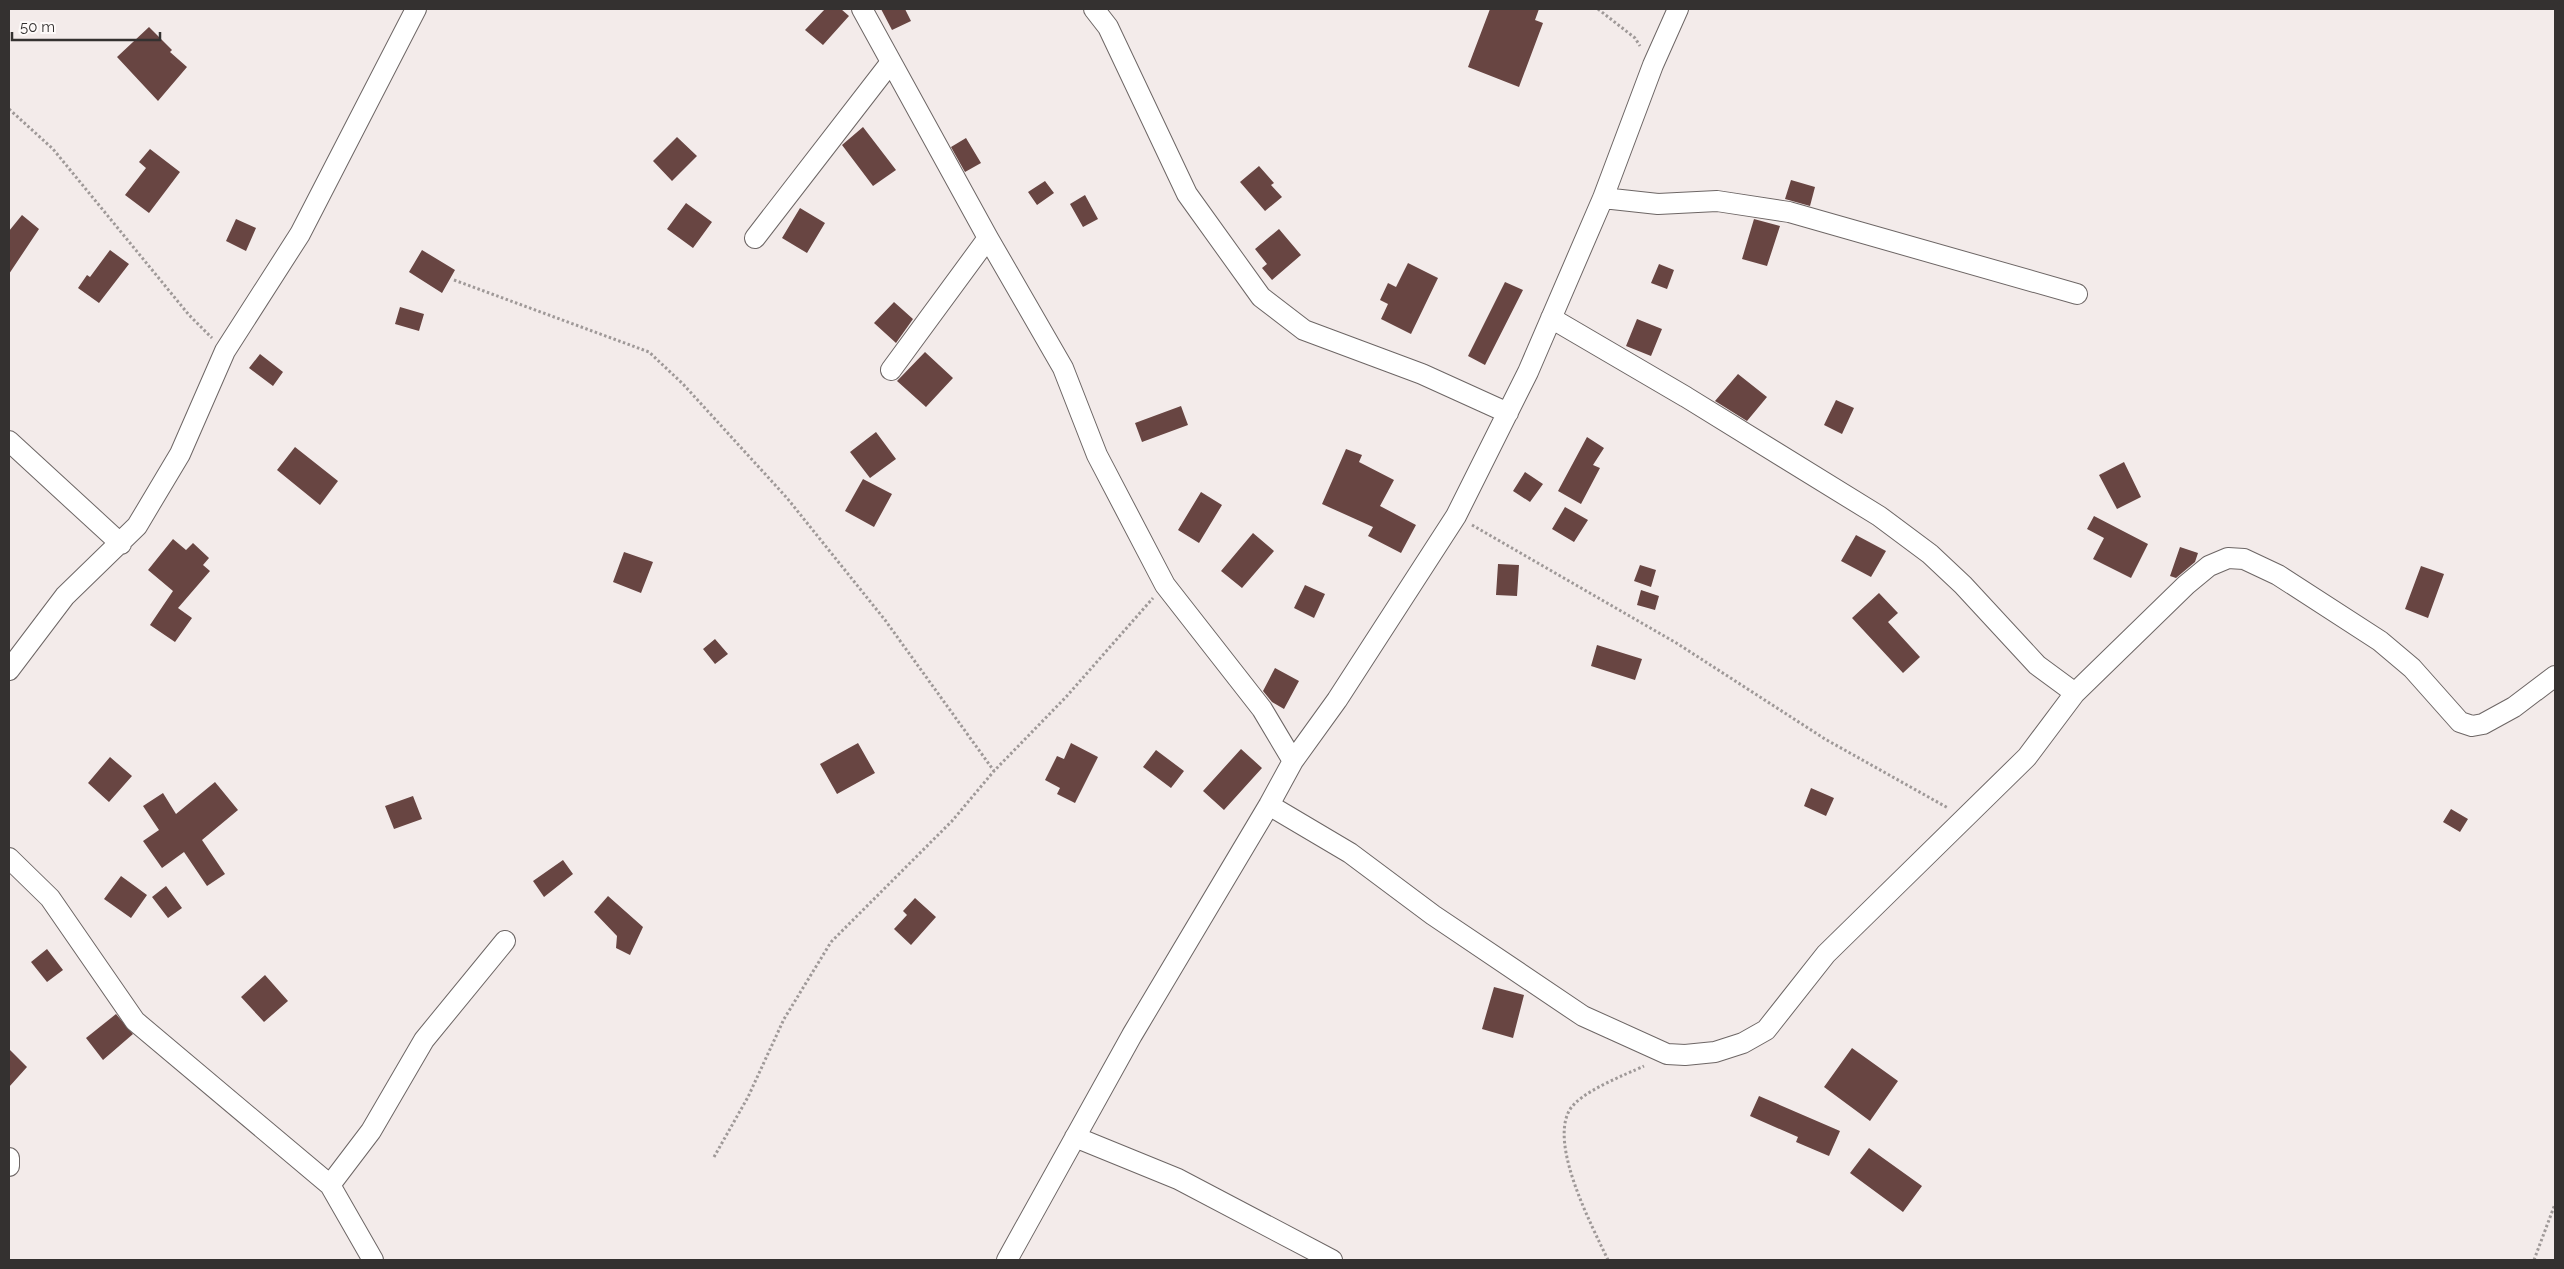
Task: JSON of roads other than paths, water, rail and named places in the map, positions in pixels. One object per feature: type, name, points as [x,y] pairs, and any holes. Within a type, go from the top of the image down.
[{"type":"street","points":[[9,670],[65,596],[121,544],[137,526],[180,454],[225,351],[300,234],[416,9]]},
{"type":"street","points":[[862,9],[988,238],[1063,368],[1097,455],[1165,585],[1262,709],[1293,761]]},
{"type":"street","points":[[1094,9],[1108,27],[1187,194],[1261,297],[1304,330],[1422,374],[1508,413]]},
{"type":"street","points":[[1007,1260],[1132,1035],[1269,805],[1293,761],[1337,700],[1456,516],[1508,413],[1551,318],[1602,198],[1652,65],[1678,9]]},
{"type":"street","points":[[755,238],[891,62]]},
{"type":"street","points":[[1602,198],[1658,204],[1717,201],[1789,212],[2076,294]]},
{"type":"street","points":[[891,370],[988,238]]},
{"type":"street","points":[[1551,318],[1686,397],[1879,516],[1930,554],[1963,585],[2000,628],[2037,664],[2076,693]]},
{"type":"street","points":[[9,441],[121,544]]},
{"type":"street","points":[[1269,805],[1350,853],[1433,915],[1583,1016],[1667,1054],[1715,1052],[1743,1043],[1766,1030],[1826,954],[2027,757],[2076,693],[2186,585],[2209,566],[2228,558],[2244,559],[2260,565],[2300,588],[2380,642],[2412,668],[2460,722],[2472,726],[2483,724],[2514,706],[2555,676]]},
{"type":"street","points":[[9,858],[50,898],[135,1021],[330,1185],[373,1260]]},
{"type":"street","points":[[330,1185],[371,1131],[424,1040],[505,940]]},
{"type":"street","points":[[1075,1138],[1178,1179],[1332,1260]]},
{"type":"street","points":[[9,1158],[9,1166]]}]
